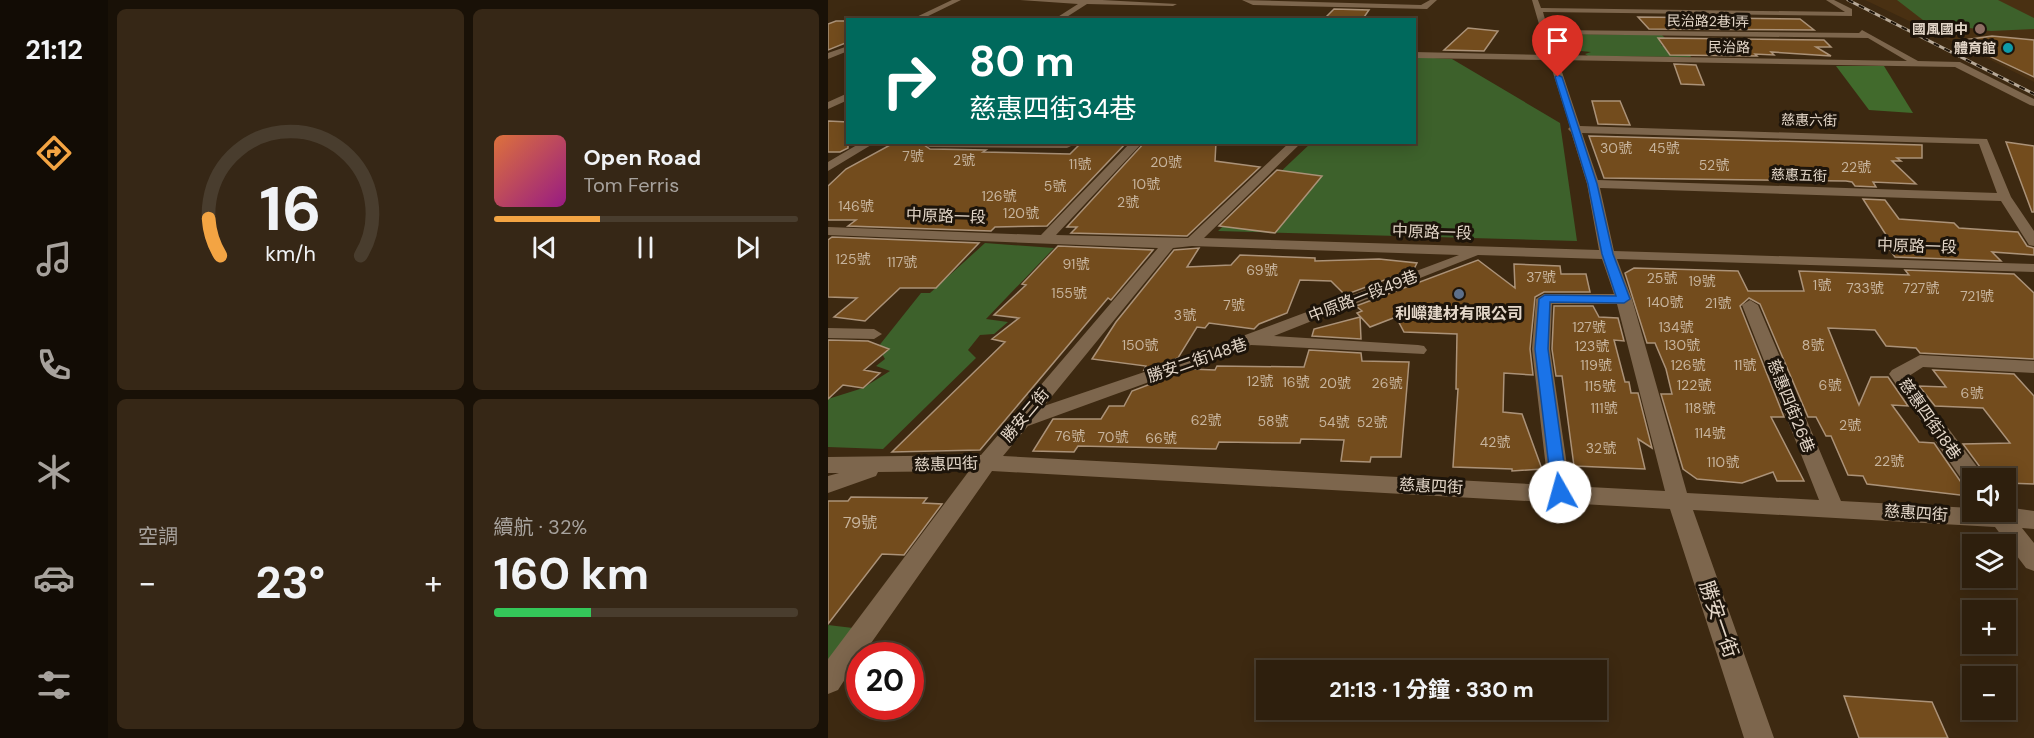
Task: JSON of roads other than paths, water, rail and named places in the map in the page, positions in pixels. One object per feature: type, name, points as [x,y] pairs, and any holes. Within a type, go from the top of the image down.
[{"type":"street","points":[[918,18],[958,0]]},
{"type":"street","points":[[1023,0],[1173,4]]},
{"type":"street","points":[[1247,1],[1427,7],[1434,0]]},
{"type":"street","points":[[1537,5],[1849,14],[1849,11],[1829,0]]},
{"type":"street","points":[[1059,18],[1085,2]]},
{"type":"street","name":"勝安一街","points":[[1537,5],[1573,129],[1593,184],[1607,254],[1624,299],[1678,500],[1759,738]]},
{"type":"street","points":[[1825,15],[1846,22]]},
{"type":"street","points":[[1854,27],[1916,63]]},
{"type":"street","name":"民治路2巷1弄","points":[[1546,32],[1871,36]]},
{"type":"street","points":[[828,45],[846,47]]},
{"type":"street","points":[[828,56],[846,48]]},
{"type":"street","name":"民治路","points":[[1416,55],[1957,64],[2034,103]]},
{"type":"street","points":[[828,106],[846,97]]},
{"type":"street","name":"慈惠六街","points":[[1573,129],[1983,141],[2005,197]]},
{"type":"street","points":[[828,167],[868,144]]},
{"type":"street","points":[[1020,144],[1067,145]]},
{"type":"street","points":[[1047,237],[1136,144]]},
{"type":"street","points":[[1192,242],[1295,144]]},
{"type":"street","name":"慈惠五街","points":[[1593,184],[2005,197]]},
{"type":"street","points":[[2005,197],[2034,242]]},
{"type":"street","name":"中原路一段","points":[[828,231],[1047,237],[1169,244],[1192,242],[2034,268]]},
{"type":"street","name":"勝安二街","points":[[828,681],[986,463],[1169,244]]},
{"type":"street","name":"中原路一段49巷","points":[[1247,339],[1478,252]]},
{"type":"street","points":[[1560,492],[1541,349],[1545,299],[1624,299]]},
{"type":"street","name":"慈惠四街26巷","points":[[1750,305],[1833,507]]},
{"type":"street","points":[[828,333],[874,334]]},
{"type":"street","name":"勝安二街148巷","points":[[1020,422],[1247,339],[1418,350]]},
{"type":"street","name":"慈惠四街18巷","points":[[1966,468],[1898,374],[1920,361],[2034,367]]},
{"type":"street","name":"慈惠四街","points":[[828,465],[986,463],[1962,513]]},
{"type":"street","points":[[828,485],[880,466]]},
{"type":"street","name":"慈惠四街","points":[[2016,517],[2034,520]]},
{"type":"street","points":[[2004,522],[2034,561]]},
{"type":"railway","points":[[1848,0],[2034,94]]},
{"type":"place","name":"國風國中","points":[[1980,29]]},
{"type":"place","name":"體育館","points":[[2008,48]]},
{"type":"place","name":"利嶸建材有限公司","points":[[1459,294]]}]
